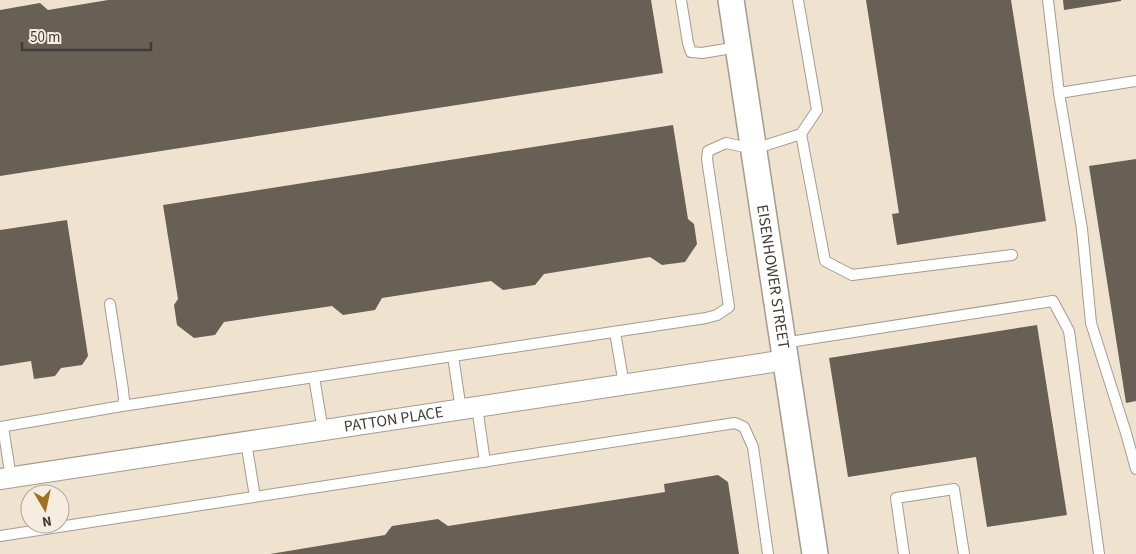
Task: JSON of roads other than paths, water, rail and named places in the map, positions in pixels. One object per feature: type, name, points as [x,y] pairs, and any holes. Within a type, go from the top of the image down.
[{"type":"street","name":"EISENHOWER STREET","points":[[731,0],[815,554]]},
{"type":"street","name":"PATTON PLACE","points":[[5,479],[624,385],[784,352]]},
{"type":"lane","points":[[681,0],[691,52],[702,54],[738,47]]},
{"type":"lane","points":[[5,479],[1,427],[122,406],[717,315],[729,307],[707,159],[708,151],[726,143],[754,149],[801,134],[817,110],[798,0]]},
{"type":"lane","points":[[1048,0],[1059,93],[1082,229],[1091,323],[1136,469]]},
{"type":"lane","points":[[1059,93],[1136,81]]},
{"type":"lane","points":[[801,134],[824,261],[852,275],[1012,255]]},
{"type":"lane","points":[[784,352],[1052,301],[1069,332],[1099,554]]},
{"type":"lane","points":[[110,304],[123,390],[124,400],[122,406]]},
{"type":"lane","points":[[615,332],[624,385]]},
{"type":"lane","points":[[453,356],[485,462]]},
{"type":"lane","points":[[314,377],[323,430]]},
{"type":"lane","points":[[0,536],[735,423],[744,427],[753,447],[768,554]]},
{"type":"lane","points":[[246,442],[254,497]]},
{"type":"lane","points":[[904,554],[896,498],[954,489],[964,554]]}]
